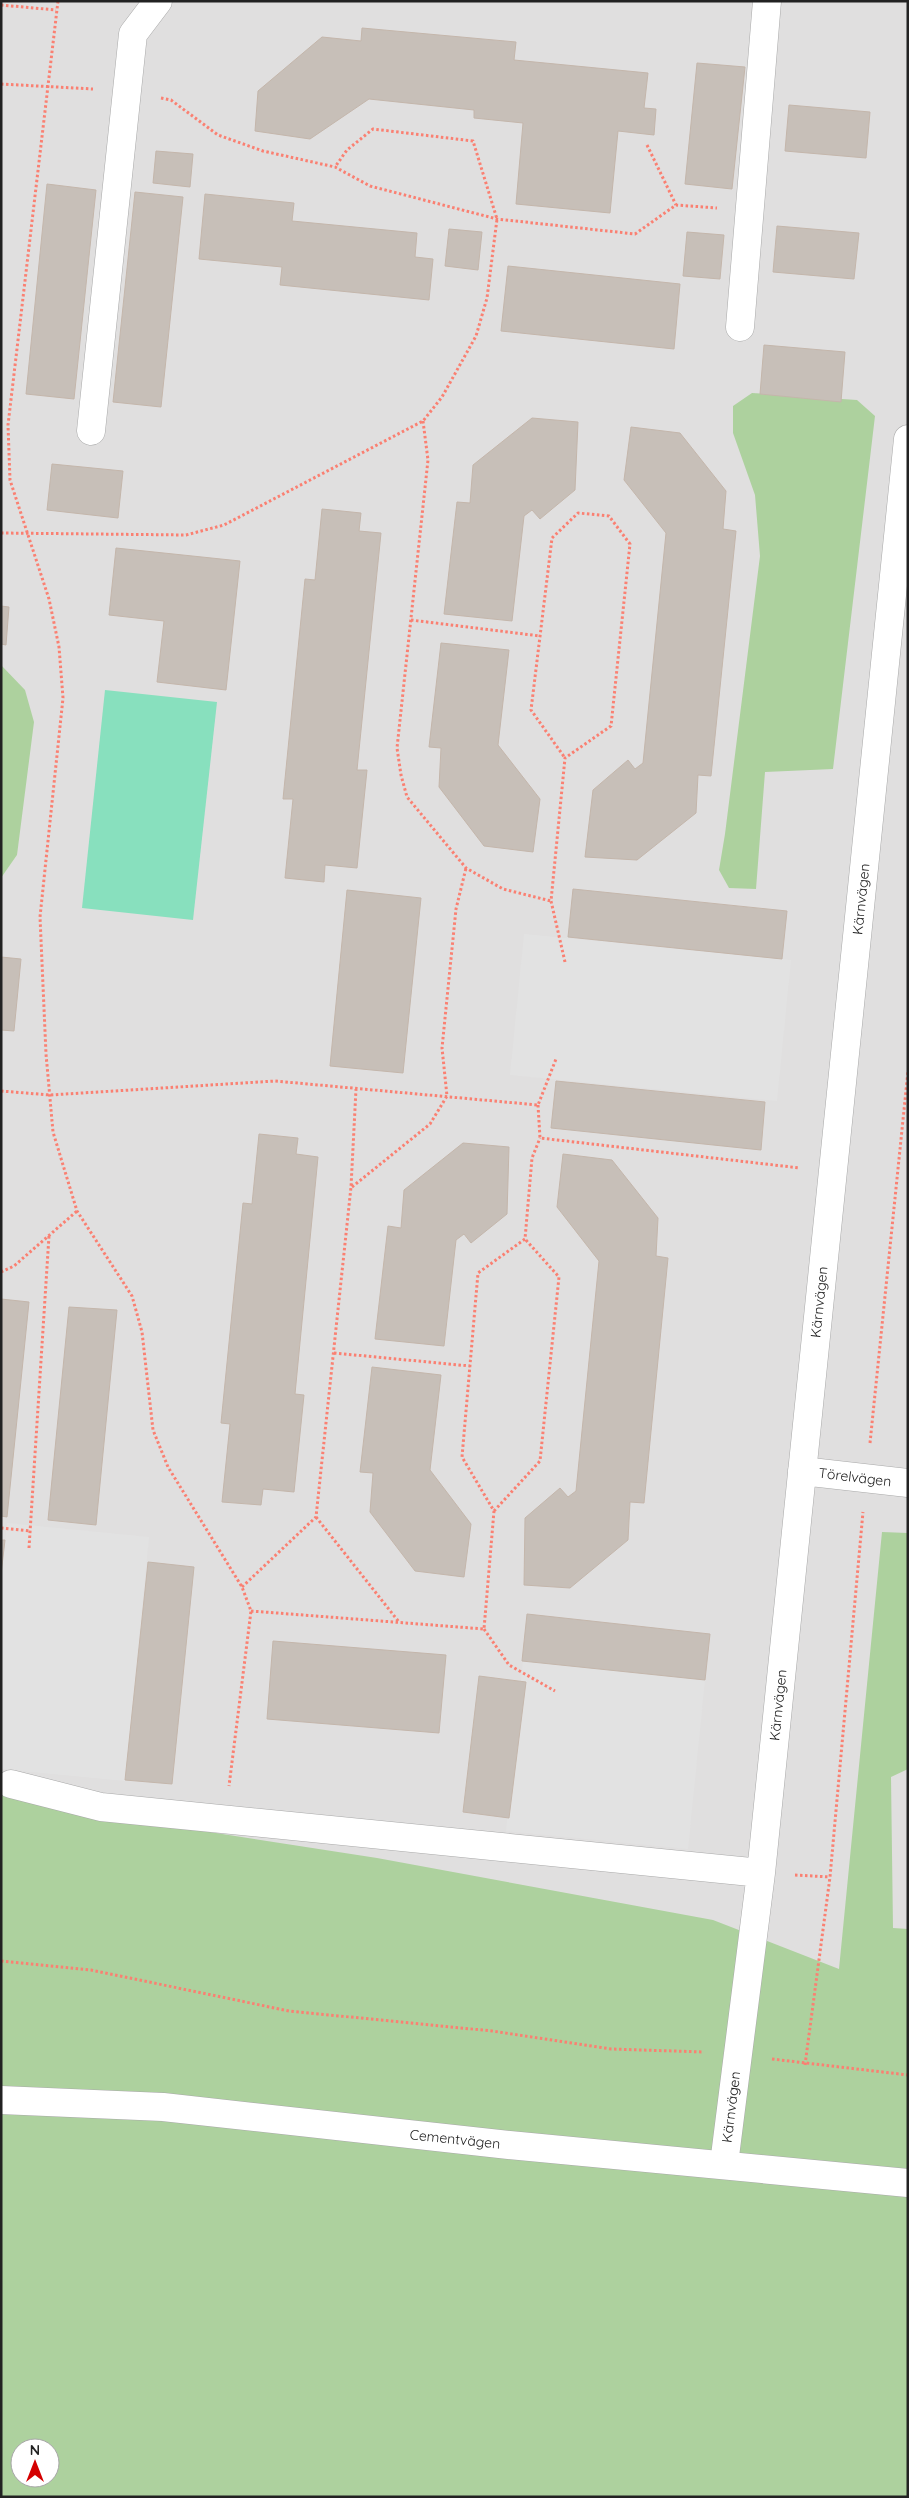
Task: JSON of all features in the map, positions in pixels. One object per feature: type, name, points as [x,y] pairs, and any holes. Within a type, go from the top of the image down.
[{"type":"street","points":[[91,431],[133,34],[158,1]]},
{"type":"street","points":[[740,327],[767,1]]},
{"type":"street","name":"Kärnvägen","points":[[724,2164],[761,1873],[908,439]]},
{"type":"street","name":"Törelvägen","points":[[802,1471],[866,1480],[908,1483]]},
{"type":"street","points":[[11,1784],[101,1807],[761,1873]]},
{"type":"street","name":"Cementvägen","points":[[1,2100],[162,2107],[509,2145],[908,2183]]},
{"type":"path","points":[[58,1],[8,425],[10,480],[49,600],[59,647],[63,698],[40,917],[53,1132],[77,1211],[132,1296],[142,1332],[153,1430],[168,1467],[242,1587],[251,1611],[225,1819]]},
{"type":"path","points":[[1,5],[56,10]]},
{"type":"path","points":[[1,84],[127,91],[171,100],[218,135],[263,151],[335,167],[370,186],[497,219],[635,234],[676,205],[750,210]]},
{"type":"path","points":[[1,533],[186,535],[224,525],[423,421],[442,397],[476,336],[487,298],[497,219],[473,141],[373,130],[347,150],[335,167]]},
{"type":"path","points":[[647,145],[676,205]]},
{"type":"path","points":[[423,421],[428,460],[397,748],[401,775],[407,797],[466,868],[503,890],[551,901]]},
{"type":"path","points":[[565,758],[611,726],[630,544],[609,516],[578,513],[552,538],[531,710],[565,758],[551,901],[565,962]]},
{"type":"path","points":[[411,620],[540,636]]},
{"type":"path","points":[[351,1187],[430,1124],[447,1096],[442,1048],[456,909],[466,868]]},
{"type":"path","points":[[494,1511],[540,1461],[559,1277],[525,1239],[532,1158],[540,1138],[538,1105],[556,1059]]},
{"type":"path","points":[[804,2064],[830,1876],[866,1480],[908,1071]]},
{"type":"path","points":[[1,1091],[50,1095],[275,1081],[538,1105]]},
{"type":"path","points":[[242,1587],[316,1517],[351,1187],[356,1089]]},
{"type":"path","points":[[540,1138],[833,1172]]},
{"type":"path","points":[[1,1272],[14,1266],[77,1211]]},
{"type":"path","points":[[29,1548],[49,1236]]},
{"type":"path","points":[[525,1239],[478,1273],[462,1457],[494,1511],[484,1629],[509,1665],[554,1691]]},
{"type":"path","points":[[334,1353],[470,1366]]},
{"type":"path","points":[[316,1517],[399,1622]]},
{"type":"path","points":[[1,1528],[30,1531]]},
{"type":"path","points":[[251,1611],[484,1629]]},
{"type":"path","points":[[1,1961],[91,1970],[289,2011],[492,2031],[611,2049],[738,2053],[804,2064],[908,2075]]},
{"type":"shaded area","points":[[1,1],[908,1],[908,1989],[68,1810],[1,1792],[1,878],[17,855],[1,665]]},
{"type":"shaded area","points":[[524,934],[791,960],[777,1101],[510,1075]]},
{"type":"shaded area","points":[[7,1523],[149,1537],[125,1781],[1,1769],[1,1580]]},
{"type":"shaded area","points":[[523,1661],[705,1680],[688,1849],[506,1831]]},
{"type":"green space","points":[[752,393],[857,400],[875,416],[833,769],[765,772],[756,889],[729,888],[719,870],[760,556],[755,495],[733,433],[733,406]]},
{"type":"green space","points":[[1,665],[25,690],[34,722],[17,855],[1,878]]},
{"type":"green space","points":[[105,690],[217,702],[193,920],[82,908]]},
{"type":"green space","points":[[882,1532],[908,1533],[908,1769],[891,1777],[893,1928],[908,1929],[908,2497],[1,2497],[1,1792],[68,1810],[377,1858],[713,1920],[839,1969]]},
{"type":"building","points":[[362,28],[516,42],[514,60],[648,73],[644,108],[656,109],[654,135],[618,131],[610,213],[516,204],[523,123],[474,118],[474,110],[369,99],[310,139],[255,131],[258,91],[322,37],[361,41]]},
{"type":"building","points":[[697,63],[745,67],[732,189],[685,184]]},
{"type":"building","points":[[789,105],[870,112],[866,158],[785,151]]},
{"type":"building","points":[[156,151],[193,154],[190,187],[153,183]]},
{"type":"building","points":[[47,184],[96,190],[74,399],[26,394]]},
{"type":"building","points":[[135,192],[183,197],[161,407],[113,402]]},
{"type":"building","points":[[205,194],[294,203],[292,221],[417,233],[415,257],[433,259],[429,300],[280,285],[282,267],[199,259]]},
{"type":"building","points":[[777,226],[859,233],[854,279],[773,272]]},
{"type":"building","points":[[449,229],[482,232],[478,270],[445,266]]},
{"type":"building","points":[[687,232],[724,235],[720,279],[683,276]]},
{"type":"building","points":[[508,266],[680,284],[674,349],[501,331]]},
{"type":"building","points":[[764,345],[845,352],[841,402],[760,394]]},
{"type":"building","points":[[532,418],[578,422],[575,490],[540,519],[532,510],[524,516],[512,621],[444,614],[457,502],[470,503],[473,465]]},
{"type":"building","points":[[631,427],[680,433],[726,491],[723,529],[736,531],[711,776],[698,775],[696,813],[637,860],[585,857],[593,790],[628,760],[635,769],[643,763],[666,533],[624,480]]},
{"type":"building","points":[[52,464],[123,471],[118,518],[47,510]]},
{"type":"building","points":[[322,509],[361,513],[359,531],[381,533],[357,770],[367,770],[357,868],[325,865],[324,882],[285,878],[293,799],[283,799],[305,579],[315,580]]},
{"type":"building","points":[[116,548],[240,561],[226,690],[157,682],[164,621],[109,615]]},
{"type":"building","points":[[1,606],[9,607],[6,645],[1,644]]},
{"type":"building","points":[[441,643],[509,650],[498,745],[540,799],[533,852],[484,846],[439,787],[441,748],[429,747]]},
{"type":"building","points":[[573,889],[787,911],[782,959],[568,937]]},
{"type":"building","points":[[347,890],[421,898],[403,1073],[330,1066]]},
{"type":"building","points":[[1,957],[21,959],[14,1031],[1,1030]]},
{"type":"building","points":[[556,1081],[765,1102],[761,1150],[551,1128]]},
{"type":"building","points":[[259,1134],[298,1138],[296,1154],[318,1157],[295,1394],[304,1395],[294,1492],[263,1489],[261,1505],[222,1502],[230,1424],[221,1423],[243,1203],[252,1204]]},
{"type":"building","points":[[463,1143],[509,1147],[507,1214],[471,1243],[464,1234],[456,1240],[444,1346],[375,1339],[388,1226],[401,1228],[404,1190]]},
{"type":"building","points":[[563,1154],[612,1160],[658,1218],[656,1256],[668,1258],[644,1503],[630,1502],[628,1540],[570,1588],[524,1585],[525,1518],[560,1488],[568,1497],[576,1491],[599,1261],[557,1207]]},
{"type":"building","points":[[1,1299],[29,1302],[7,1517],[1,1516]]},
{"type":"building","points":[[69,1307],[117,1310],[96,1525],[48,1520]]},
{"type":"building","points":[[372,1367],[441,1375],[430,1470],[471,1524],[464,1577],[415,1571],[370,1512],[373,1473],[360,1472]]},
{"type":"building","points":[[1,1540],[5,1540],[1,1574]]},
{"type":"building","points":[[148,1562],[194,1567],[172,1784],[125,1780]]},
{"type":"building","points":[[527,1614],[710,1634],[705,1680],[522,1661]]},
{"type":"building","points":[[273,1641],[446,1655],[439,1733],[267,1719]]},
{"type":"building","points":[[479,1676],[526,1682],[509,1818],[463,1812]]}]
